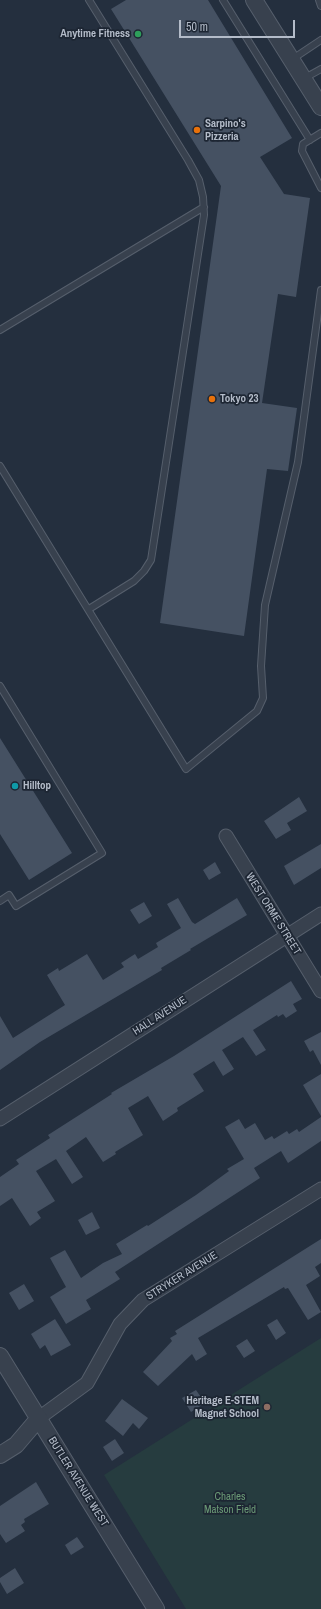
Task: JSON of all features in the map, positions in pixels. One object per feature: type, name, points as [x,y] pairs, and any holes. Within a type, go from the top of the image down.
[{"type":"street","points":[[254,0],[321,107]]},
{"type":"street","name":"WEST ORME STREET","points":[[226,836],[321,991]]},
{"type":"street","name":"HALL AVENUE","points":[[0,1119],[321,914]]},
{"type":"street","name":"STRYKER AVENUE","points":[[0,1456],[16,1445],[39,1418],[86,1384],[120,1324],[143,1300],[321,1189]]},
{"type":"street","name":"BUTLER AVENUE WEST","points":[[0,1356],[156,1609]]},
{"type":"lane","points":[[88,0],[188,160],[199,180],[204,207],[151,560],[144,571],[134,581],[89,609]]},
{"type":"lane","points":[[223,0],[310,140]]},
{"type":"lane","points":[[319,0],[321,6]]},
{"type":"lane","points":[[292,60],[321,40]]},
{"type":"lane","points":[[304,79],[321,69]]},
{"type":"lane","points":[[321,133],[303,144],[302,151],[321,188]]},
{"type":"lane","points":[[0,330],[204,207]]},
{"type":"lane","points":[[0,466],[186,769],[257,711],[262,698],[265,605],[298,462],[321,290]]},
{"type":"lane","points":[[0,686],[102,853],[16,906],[9,895],[0,901]]},
{"type":"green space","name":"Charles Matson Field","points":[[321,1338],[321,1609],[186,1609],[104,1475]]},
{"type":"building","points":[[126,0],[208,0],[292,138],[260,157],[284,194],[310,198],[296,297],[278,294],[262,403],[297,408],[288,471],[267,469],[244,636],[160,623],[221,186],[111,9]]},
{"type":"building","name":"Hilltop","points":[[0,738],[72,853],[29,880],[0,834]]},
{"type":"building","points":[[299,797],[307,811],[287,823],[291,830],[276,839],[264,821]]},
{"type":"building","points":[[321,844],[321,868],[294,885],[284,866]]},
{"type":"building","points":[[215,862],[221,873],[209,880],[203,870]]},
{"type":"building","points":[[178,898],[192,922],[195,924],[237,898],[247,915],[190,949],[191,950],[161,968],[162,970],[40,1042],[0,1070],[0,1016],[13,1038],[65,1005],[47,975],[58,968],[59,971],[87,954],[103,980],[124,967],[121,963],[135,954],[138,959],[158,947],[156,943],[181,928],[167,904]]},
{"type":"building","points":[[144,902],[152,916],[139,924],[130,910]]},
{"type":"building","points":[[291,981],[302,999],[293,1004],[297,1011],[286,1018],[283,1014],[278,1017],[277,1015],[253,1030],[266,1050],[256,1056],[243,1037],[222,1050],[234,1069],[223,1076],[214,1061],[193,1074],[204,1091],[177,1108],[178,1111],[163,1121],[148,1096],[128,1108],[143,1135],[115,1152],[116,1154],[103,1162],[86,1137],[66,1151],[83,1177],[72,1184],[56,1159],[36,1171],[55,1201],[37,1212],[41,1218],[30,1226],[12,1198],[0,1206],[0,1177],[19,1164],[16,1160],[50,1138],[48,1135],[112,1094],[111,1093],[174,1056]]},
{"type":"building","points":[[321,1032],[321,1065],[313,1050],[310,1052],[304,1041]]},
{"type":"building","points":[[321,1074],[321,1116],[303,1085]]},
{"type":"building","points":[[321,1117],[321,1141],[288,1163],[281,1151],[254,1168],[260,1178],[115,1272],[120,1279],[86,1300],[91,1309],[66,1324],[50,1297],[66,1287],[50,1258],[65,1250],[81,1278],[103,1263],[122,1254],[116,1244],[147,1225],[148,1226],[196,1195],[229,1171],[227,1169],[244,1159],[225,1127],[239,1119],[245,1129],[255,1123],[265,1140],[272,1136],[274,1139],[287,1131],[289,1134],[297,1129],[299,1132]]},
{"type":"building","points":[[92,1212],[100,1228],[86,1235],[78,1220]]},
{"type":"building","points":[[321,1239],[321,1263],[315,1267],[320,1276],[306,1285],[321,1312],[308,1320],[288,1288],[285,1289],[284,1287],[198,1338],[207,1354],[196,1361],[192,1354],[158,1386],[143,1372],[172,1341],[170,1338],[177,1334],[175,1331]]},
{"type":"building","points":[[24,1284],[34,1301],[19,1310],[9,1293]]},
{"type":"building","points":[[55,1319],[71,1345],[51,1356],[45,1345],[40,1349],[31,1334]]},
{"type":"building","points":[[277,1319],[286,1333],[276,1340],[267,1325]]},
{"type":"building","points":[[247,1339],[255,1351],[244,1358],[236,1346]]},
{"type":"building","points":[[196,1390],[205,1403],[191,1412],[182,1398]]},
{"type":"building","points":[[122,1399],[148,1418],[139,1429],[133,1423],[123,1436],[105,1421]]},
{"type":"building","points":[[115,1439],[124,1453],[112,1461],[103,1447]]},
{"type":"building","points":[[36,1482],[49,1504],[24,1519],[25,1522],[21,1525],[25,1531],[6,1543],[0,1534],[0,1506]]},
{"type":"building","points":[[77,1537],[84,1547],[71,1555],[65,1545]]},
{"type":"building","points":[[15,1568],[24,1583],[7,1594],[0,1582],[0,1578]]},
{"type":"place","name":"Anytime Fitness","points":[[138,34]]},
{"type":"place","name":"Sarpino's Pizzeria","points":[[197,130]]},
{"type":"place","name":"Tokyo 23","points":[[212,399]]},
{"type":"place","name":"Hilltop","points":[[15,786]]},
{"type":"place","name":"Heritage E-STEM Magnet School","points":[[267,1407]]}]
